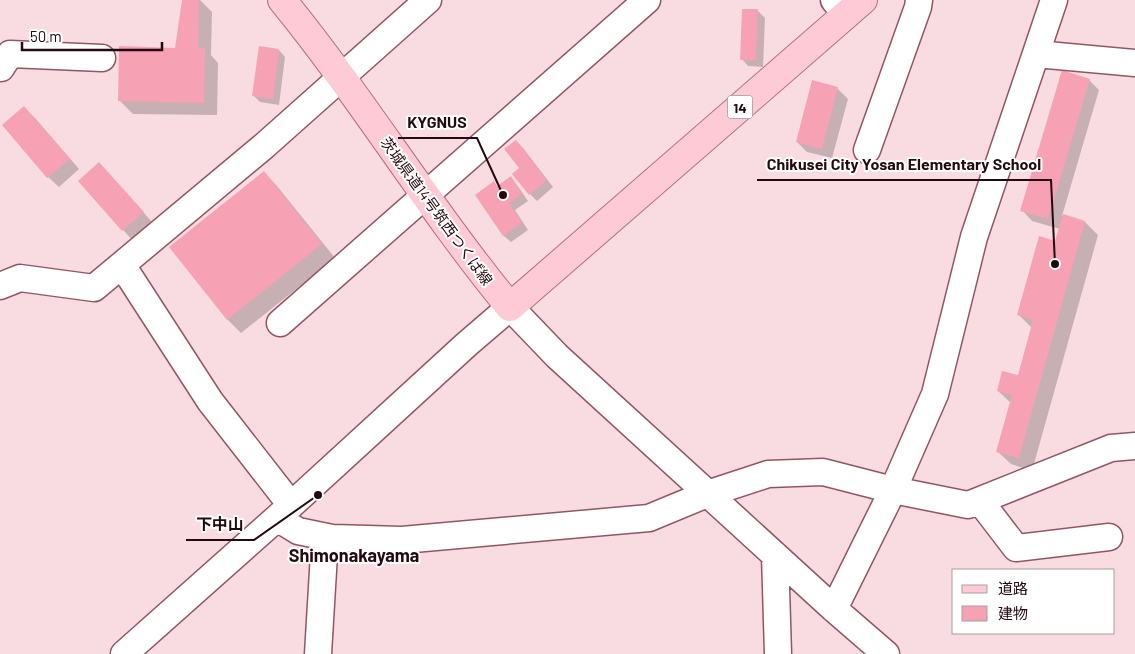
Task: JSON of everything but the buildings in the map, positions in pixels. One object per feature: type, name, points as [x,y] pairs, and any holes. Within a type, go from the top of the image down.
[{"type":"main road","name":"茨城県道14号筑西つくば線","points":[[282,0],[487,279],[510,307]]},
{"type":"main road","name":"14","points":[[510,307],[617,215],[847,5]]},
{"type":"street","points":[[0,286],[20,278],[94,288],[264,146],[428,0]]},
{"type":"street","points":[[280,322],[647,0]]},
{"type":"street","points":[[867,150],[919,0]]},
{"type":"street","points":[[834,609],[893,490],[935,394],[974,237],[1054,0]]},
{"type":"street","points":[[0,68],[10,54],[102,58]]},
{"type":"street","points":[[1036,54],[1135,63]]},
{"type":"street","points":[[122,265],[298,532],[325,537],[402,540],[649,518],[707,494],[768,474],[823,472],[893,490],[968,505],[1111,448],[1135,446]]},
{"type":"street","points":[[124,654],[510,307],[557,356],[707,494],[886,654]]},
{"type":"street","points":[[980,500],[1016,548],[1109,537]]},
{"type":"street","points":[[318,654],[325,537]]},
{"type":"street","points":[[775,555],[778,654]]},
{"type":"place","name":"KYGNUS","points":[[503,195]]},
{"type":"place","name":"Chikusei City Yosan Elementary School","points":[[1055,264]]},
{"type":"place","name":"下中山","points":[[318,495]]},
{"type":"district","name":"Shimonakayama","points":[[354,555]]}]
